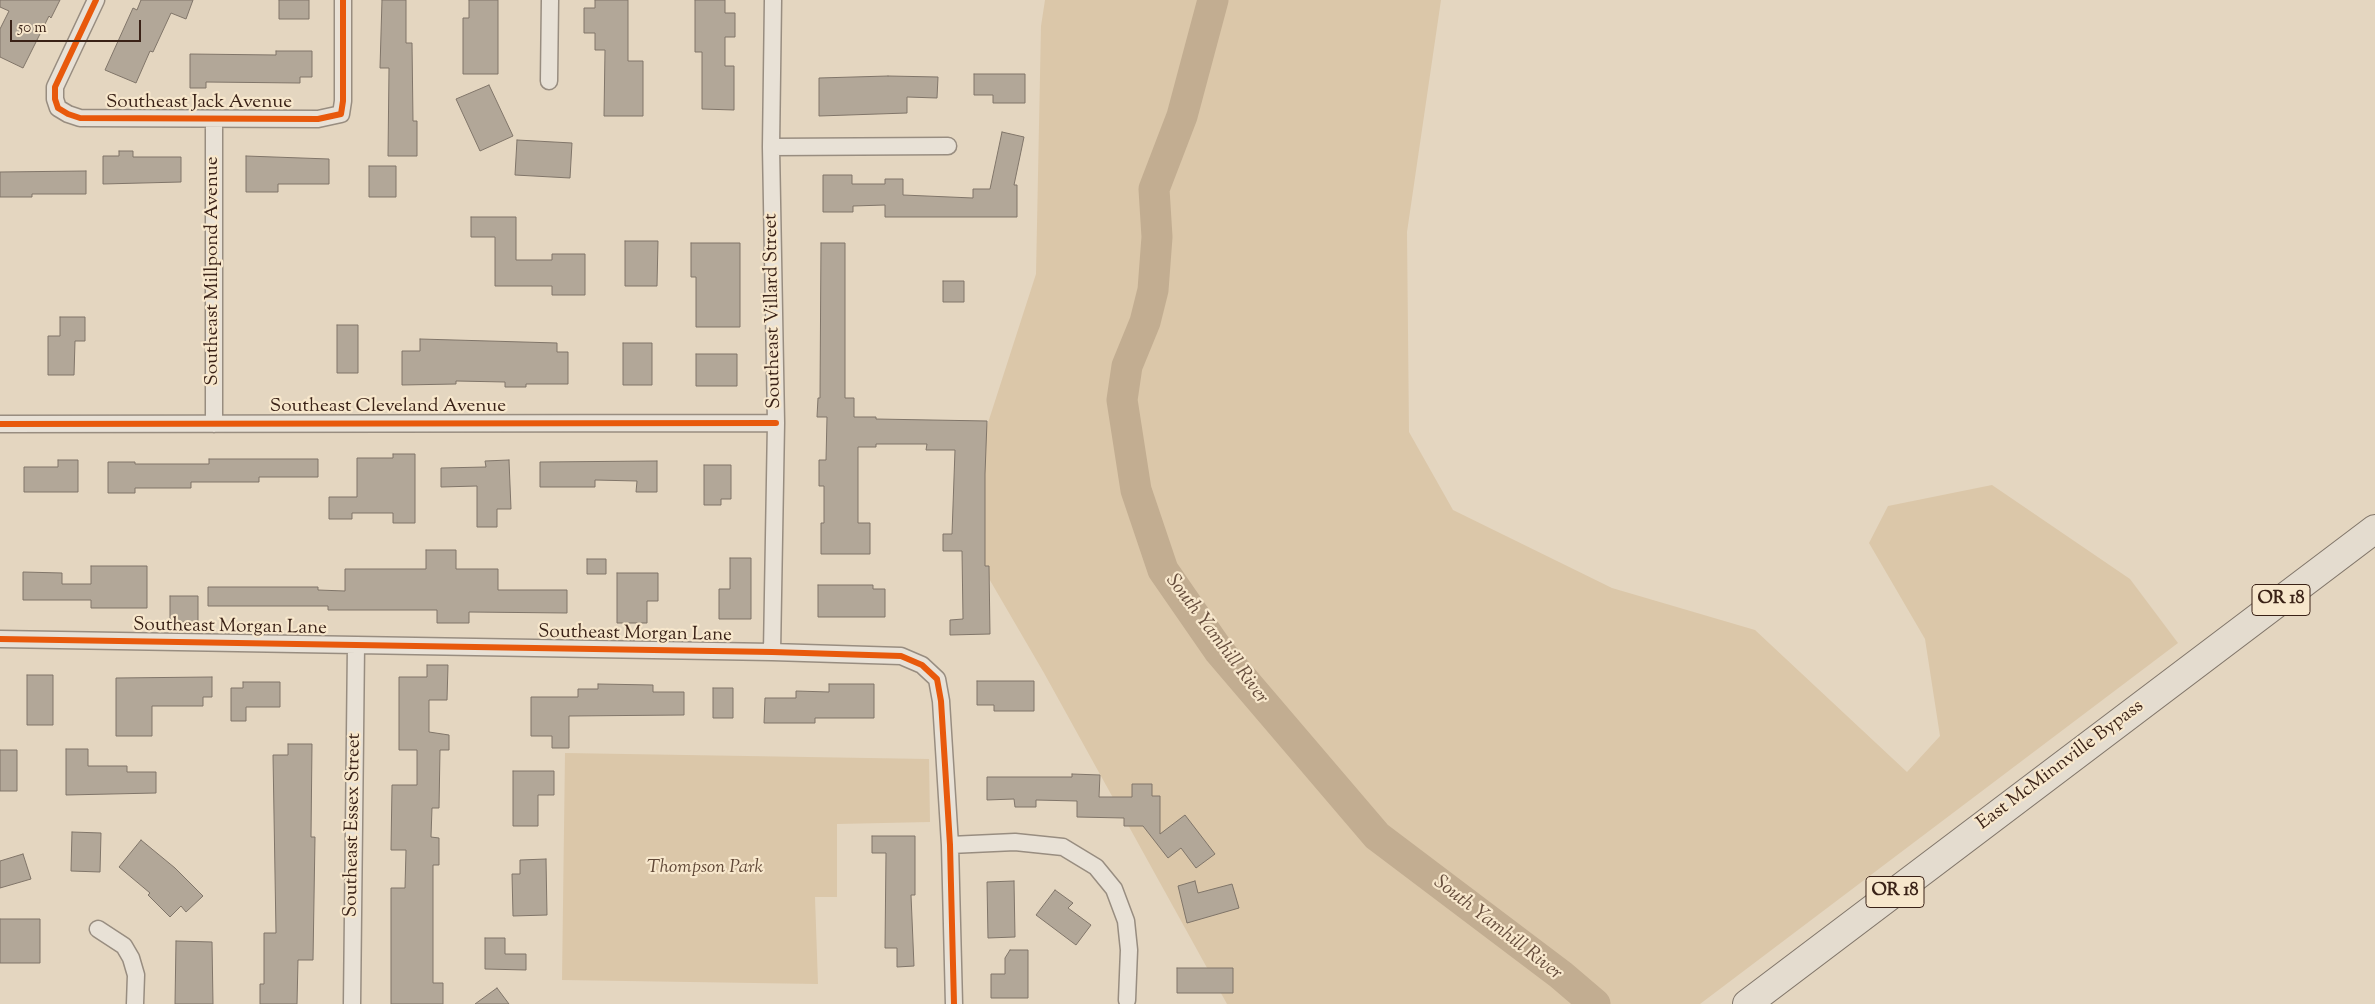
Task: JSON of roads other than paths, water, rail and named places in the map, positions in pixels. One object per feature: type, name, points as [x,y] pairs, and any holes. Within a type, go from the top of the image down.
[{"type":"highway","name":"East McMinnville Bypass","points":[[1747,1004],[2375,529]]},
{"type":"street","name":"Southeast Jack Avenue","points":[[96,0],[55,87],[55,99],[58,108],[80,118],[318,120],[341,114],[343,101],[343,0]]},
{"type":"street","points":[[549,81],[550,0]]},
{"type":"street","name":"Southeast Villard Street","points":[[772,652],[776,423],[771,147],[774,0]]},
{"type":"street","name":"Southeast Millpond Avenue","points":[[214,119],[214,424]]},
{"type":"street","points":[[771,147],[948,146]]},
{"type":"street","name":"Southeast Cleveland Avenue","points":[[0,424],[776,423]]},
{"type":"street","name":"Southeast Morgan Lane","points":[[0,639],[772,652],[901,656],[922,665],[936,679],[941,701],[950,845],[954,1004]]},
{"type":"street","name":"Southeast Essex Street","points":[[352,1004],[356,645]]},
{"type":"street","points":[[950,845],[1015,842],[1063,847],[1096,868],[1114,889],[1126,921],[1129,950],[1127,1000]]},
{"type":"street","points":[[98,929],[124,946],[131,958],[136,975],[135,1004]]},
{"type":"waterway","name":"South Yamhill River","points":[[1213,0],[1182,116],[1154,189],[1157,237],[1153,290],[1145,322],[1127,366],[1122,400],[1136,490],[1163,570],[1219,651],[1377,836],[1561,975],[1595,1004]]},
{"type":"park label","name":"Thompson Park","points":[[705,869]]}]
